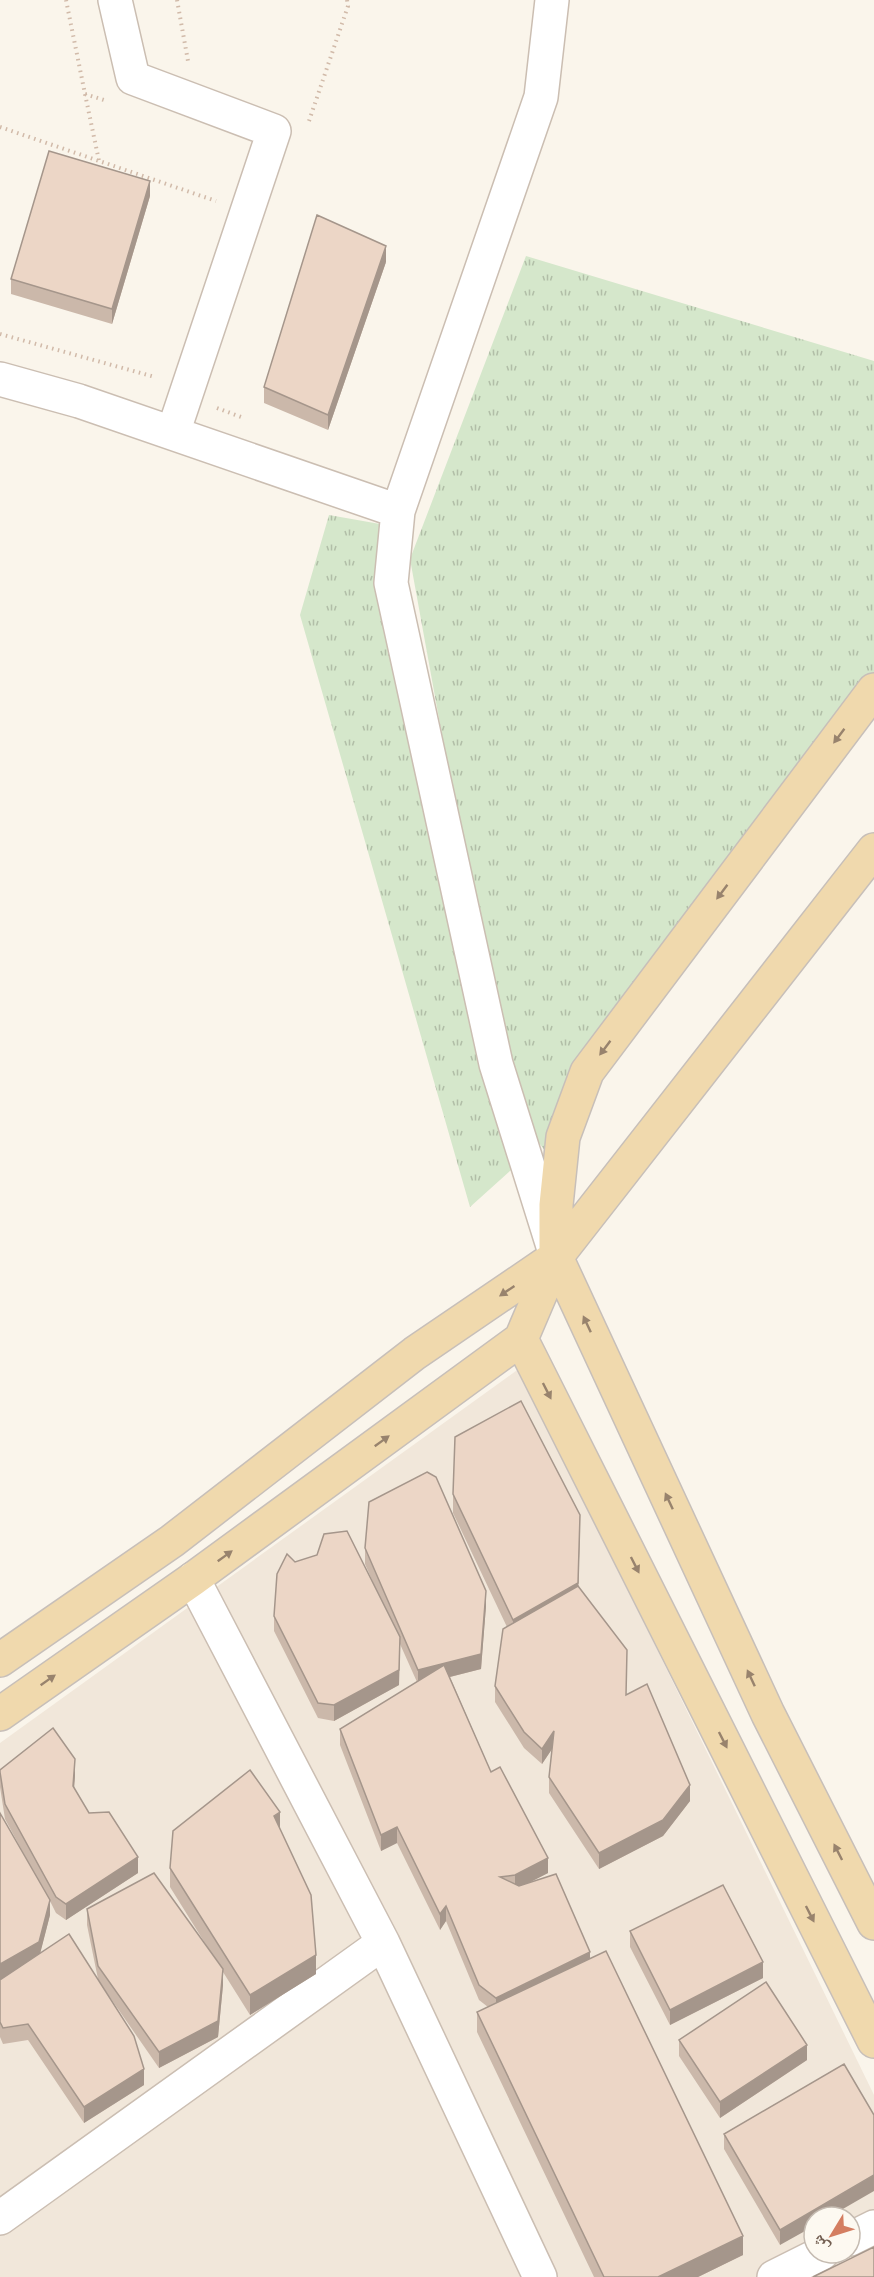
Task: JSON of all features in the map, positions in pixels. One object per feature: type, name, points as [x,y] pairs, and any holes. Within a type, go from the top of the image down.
[{"type":"main road","points":[[874,690],[587,1072],[563,1137],[556,1205],[556,1257],[768,1714],[874,1923]]},
{"type":"main road","points":[[0,1714],[193,1580],[521,1339],[556,1257],[874,850]]},
{"type":"main road","points":[[0,1660],[172,1541],[415,1353],[556,1257]]},
{"type":"main road","points":[[521,1339],[874,2041]]},
{"type":"street","points":[[115,0],[133,78],[274,131],[173,433]]},
{"type":"street","points":[[552,0],[541,97],[398,511],[390,584],[496,1064],[556,1257]]},
{"type":"street","points":[[0,379],[79,401],[398,511]]},
{"type":"street","points":[[193,1580],[383,1943],[540,2277]]},
{"type":"street","points":[[0,2218],[383,1943]]},
{"type":"street","points":[[774,2277],[802,2263]]},
{"type":"path","points":[[66,0],[99,161]]},
{"type":"path","points":[[306,129],[348,6],[347,0]]},
{"type":"path","points":[[85,94],[107,101]]},
{"type":"path","points":[[0,127],[222,203]]},
{"type":"path","points":[[0,334],[162,379]]},
{"type":"path","points":[[211,405],[243,417]]},
{"type":"shaded area","points":[[520,1368],[874,2095],[874,2277],[0,2277],[0,1743]]},
{"type":"green space","points":[[526,256],[874,361],[874,678],[546,1152],[509,1104],[410,559]]},
{"type":"green space","points":[[329,515],[380,524],[520,1162],[470,1207],[300,615]]},
{"type":"building","points":[[49,151],[150,181],[112,309],[11,279]]},
{"type":"building","points":[[317,215],[386,246],[328,415],[264,387]]},
{"type":"building","points":[[521,1401],[580,1515],[578,1583],[513,1620],[453,1494],[455,1437]]},
{"type":"building","points":[[427,1472],[436,1477],[486,1591],[481,1654],[418,1670],[365,1548],[369,1502]]},
{"type":"building","points":[[347,1531],[400,1637],[399,1670],[334,1705],[318,1703],[274,1616],[277,1574],[287,1554],[295,1562],[317,1555],[324,1534]]},
{"type":"building","points":[[578,1586],[627,1650],[626,1695],[647,1684],[690,1785],[663,1820],[599,1853],[549,1777],[554,1731],[542,1749],[524,1732],[495,1686],[503,1629]]},
{"type":"building","points":[[444,1665],[491,1772],[500,1767],[548,1858],[515,1875],[500,1877],[519,1886],[556,1874],[590,1952],[496,1998],[479,1985],[446,1906],[440,1914],[397,1827],[381,1835],[340,1729]]},
{"type":"building","points":[[53,1728],[75,1759],[73,1786],[89,1813],[109,1812],[138,1857],[66,1904],[56,1897],[5,1804],[0,1772]]},
{"type":"building","points":[[250,1770],[280,1812],[274,1816],[311,1895],[316,1955],[250,1995],[170,1868],[173,1831]]},
{"type":"building","points":[[0,1813],[50,1900],[39,1942],[0,1964]]},
{"type":"building","points":[[154,1873],[223,1969],[218,2021],[159,2052],[98,1966],[87,1909]]},
{"type":"building","points":[[723,1885],[763,1962],[670,2010],[630,1931]]},
{"type":"building","points":[[69,1934],[134,2036],[144,2069],[84,2107],[28,2024],[3,2028],[0,2022],[0,1980]]},
{"type":"building","points":[[606,1951],[743,2236],[658,2277],[604,2277],[477,2012]]},
{"type":"building","points":[[766,1982],[807,2045],[720,2102],[679,2040]]},
{"type":"building","points":[[844,2064],[874,2115],[874,2175],[823,2205],[802,2205],[802,2217],[780,2230],[724,2134]]},
{"type":"building","points":[[874,2247],[874,2277],[813,2277],[837,2265],[862,2265],[862,2253]]}]
